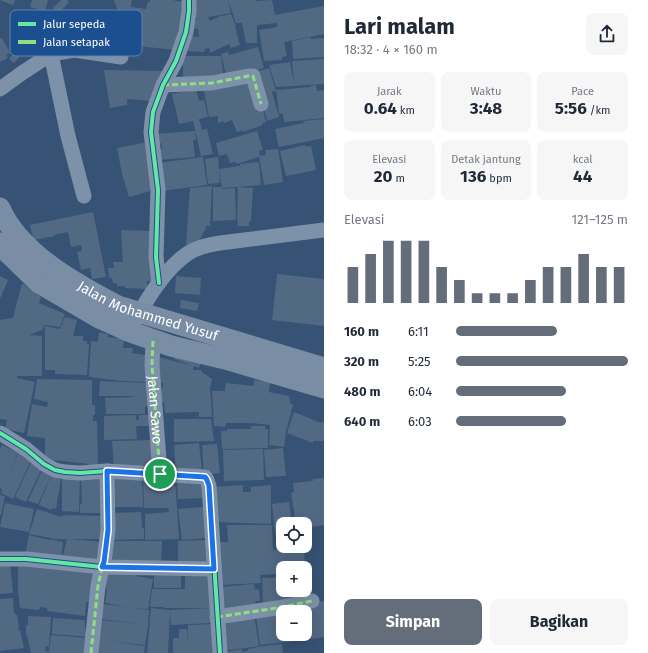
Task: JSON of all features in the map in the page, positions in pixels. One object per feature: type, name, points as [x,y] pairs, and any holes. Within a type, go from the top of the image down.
[{"type":"main road","name":"Jalan Mohammed Yusuf","points":[[0,208],[17,234],[42,259],[86,290],[118,306],[324,368]]},
{"type":"main road","name":"Jalan Mohammed Yusuf","points":[[0,243],[39,284],[99,318],[128,331],[153,341],[225,359],[324,388]]},
{"type":"street","points":[[159,283],[156,257],[158,190],[151,132],[152,112],[163,85],[176,61],[186,32],[189,11],[188,0]]},
{"type":"street","points":[[0,89],[47,56]]},
{"type":"street","points":[[50,56],[68,136],[84,196]]},
{"type":"street","points":[[163,85],[212,83],[253,76],[261,104]]},
{"type":"street","points":[[128,331],[159,283],[188,253],[206,246],[324,230]]},
{"type":"street","name":"Jalan Sawo","points":[[153,341],[152,365],[160,474]]},
{"type":"street","points":[[0,433],[26,449],[44,464],[55,470],[80,473],[107,471],[205,477],[209,486],[220,653]]},
{"type":"street","points":[[91,653],[98,586],[104,562],[108,530],[107,471]]},
{"type":"street","points":[[0,559],[26,559],[102,567],[214,569]]},
{"type":"street","points":[[217,616],[277,608],[312,601]]},
{"type":"building","points":[[0,0],[15,0],[13,5]]},
{"type":"building","points":[[32,0],[48,0],[45,10],[30,7]]},
{"type":"building","points":[[61,0],[67,0],[69,2],[62,10],[55,10],[53,8]]},
{"type":"building","points":[[114,0],[132,0],[131,7],[146,9],[150,0],[172,0],[184,2],[178,50],[142,47],[142,10],[118,10]]},
{"type":"building","points":[[196,0],[228,0],[231,13],[208,17],[210,21],[222,15],[231,14],[236,26],[240,45],[231,48],[229,44],[210,53],[209,48],[205,49],[204,52],[186,51],[189,36],[199,37],[198,29],[190,28],[191,21],[203,18],[191,20]]},
{"type":"building","points":[[228,0],[272,0],[275,15],[324,6],[324,34],[284,42],[287,56],[282,57],[282,60],[264,61],[259,30],[277,27],[277,23],[257,25],[257,43],[246,43],[242,23],[236,23]]},
{"type":"building","points":[[310,37],[311,39],[324,38],[324,57],[293,59],[292,41]]},
{"type":"building","points":[[2,38],[10,53],[6,55],[8,58],[0,62],[0,39]]},
{"type":"building","points":[[258,47],[264,68],[227,79],[221,54],[228,52],[229,55]]},
{"type":"building","points":[[12,56],[20,56],[14,63],[9,59]]},
{"type":"building","points":[[183,56],[221,56],[224,80],[183,82]]},
{"type":"building","points":[[324,59],[324,84],[276,87],[269,65],[290,62],[294,84],[292,61]]},
{"type":"building","points":[[269,68],[276,91],[272,92],[279,117],[267,121],[254,72]]},
{"type":"building","points":[[104,70],[164,71],[152,101],[127,99],[127,105],[110,108]]},
{"type":"building","points":[[246,80],[262,107],[266,122],[262,123],[263,125],[243,132],[243,130],[237,132],[232,120],[224,123],[224,121],[218,123],[218,116],[209,117],[203,87]]},
{"type":"building","points":[[316,85],[317,91],[324,90],[324,118],[284,122],[283,114],[279,114],[276,90],[310,87]]},
{"type":"building","points":[[196,89],[199,101],[204,100],[208,117],[199,119],[202,130],[207,129],[213,154],[201,156],[193,121],[179,124],[172,94]]},
{"type":"building","points":[[324,119],[324,138],[279,147],[275,129],[304,123],[303,121]]},
{"type":"building","points":[[195,131],[196,140],[193,140],[195,157],[159,160],[159,149],[162,149],[161,143],[156,144],[155,134]]},
{"type":"building","points":[[257,131],[263,150],[259,151],[260,155],[258,157],[237,164],[236,162],[230,163],[227,154],[219,156],[216,143]]},
{"type":"building","points":[[148,142],[154,190],[129,197],[122,174],[117,148]]},
{"type":"building","points":[[305,145],[306,147],[311,146],[316,170],[286,176],[280,151]]},
{"type":"building","points":[[278,149],[283,182],[264,185],[259,156],[266,155],[265,150]]},
{"type":"building","points":[[203,157],[207,185],[162,191],[158,163]]},
{"type":"building","points":[[218,157],[220,183],[208,184],[205,159]]},
{"type":"building","points":[[259,162],[261,185],[222,188],[219,169],[240,166],[241,174],[240,164]]},
{"type":"building","points":[[212,186],[210,226],[206,226],[200,239],[201,242],[186,245],[190,188]]},
{"type":"building","points":[[213,187],[221,187],[222,189],[235,188],[236,220],[213,221]]},
{"type":"building","points":[[238,187],[253,188],[251,221],[249,221],[249,226],[238,226]]},
{"type":"building","points":[[93,212],[106,277],[92,279],[90,268],[81,270],[77,252],[82,251],[81,245],[71,247],[68,232],[33,240],[30,225]]},
{"type":"building","points":[[121,230],[151,231],[154,281],[147,281],[147,289],[117,286],[117,283],[113,283],[112,278],[109,278],[108,268],[114,268],[113,262],[123,262]]},
{"type":"building","points":[[277,274],[324,279],[324,326],[272,320]]},
{"type":"building","points":[[0,276],[8,280],[0,299]]},
{"type":"building","points":[[176,276],[201,278],[200,295],[175,293]]},
{"type":"building","points":[[22,283],[41,297],[39,303],[65,314],[60,327],[45,325],[42,330],[29,335],[42,336],[42,376],[17,376],[17,378],[35,382],[24,433],[5,429],[7,420],[0,419],[0,320],[13,318]]},
{"type":"building","points":[[181,300],[199,303],[197,311],[180,308]]},
{"type":"building","points":[[65,317],[77,320],[73,336],[83,336],[83,341],[87,341],[87,344],[89,344],[87,375],[55,374],[55,370],[45,370],[45,326],[60,329]]},
{"type":"building","points":[[99,332],[108,334],[108,337],[124,339],[123,348],[133,348],[132,353],[145,355],[148,382],[121,381],[89,377],[91,341],[98,342]]},
{"type":"building","points":[[177,350],[202,359],[199,368],[174,359]]},
{"type":"building","points":[[154,356],[194,366],[193,370],[201,370],[212,379],[210,388],[212,417],[199,417],[199,412],[165,413],[164,402],[157,402],[157,389],[163,388],[163,383],[155,382]]},
{"type":"building","points":[[37,379],[92,380],[92,405],[95,405],[95,415],[93,415],[93,421],[97,421],[98,465],[45,459],[45,438],[27,436],[32,404],[47,407],[48,402],[34,399]]},
{"type":"building","points":[[254,380],[270,382],[269,392],[289,396],[290,403],[293,405],[286,431],[284,447],[269,445],[270,425],[226,423],[225,427],[214,426],[212,391],[225,391],[226,383],[254,386]]},
{"type":"building","points":[[100,381],[149,383],[149,406],[145,406],[145,414],[106,414],[105,398],[133,396],[99,396]]},
{"type":"building","points":[[294,412],[321,423],[323,421],[324,441],[313,441],[313,443],[287,433]]},
{"type":"building","points":[[136,415],[136,420],[139,420],[139,415],[150,415],[151,426],[136,426],[137,439],[104,440],[104,416]]},
{"type":"building","points":[[174,419],[211,419],[214,441],[174,442]]},
{"type":"building","points":[[251,426],[265,426],[265,429],[268,429],[268,448],[222,449],[221,431],[227,431],[227,429],[251,429]]},
{"type":"building","points":[[155,440],[155,466],[114,468],[112,441]]},
{"type":"building","points":[[199,443],[202,472],[176,474],[174,445]]},
{"type":"building","points":[[217,444],[220,473],[204,475],[202,445]]},
{"type":"building","points":[[2,445],[18,453],[4,484],[20,450],[32,458],[13,499],[1,493],[0,449]]},
{"type":"building","points":[[283,448],[286,476],[266,477],[264,450]]},
{"type":"building","points":[[263,449],[264,480],[224,481],[223,450]]},
{"type":"building","points":[[32,460],[43,466],[26,502],[15,497]]},
{"type":"building","points":[[44,466],[53,470],[38,504],[28,501]]},
{"type":"building","points":[[104,473],[105,513],[80,513],[80,504],[82,504],[81,476]]},
{"type":"building","points":[[113,474],[142,476],[143,507],[115,507]]},
{"type":"building","points":[[51,475],[61,479],[56,509],[52,508],[51,510],[39,505]]},
{"type":"building","points":[[62,475],[80,475],[79,512],[62,511]]},
{"type":"building","points":[[175,478],[179,539],[145,540],[145,514],[169,512],[168,508],[144,508],[143,479]]},
{"type":"building","points":[[324,478],[324,525],[312,527],[312,517],[295,517],[291,493],[294,492],[293,483],[313,481],[313,479]]},
{"type":"building","points":[[207,480],[208,498],[178,499],[177,481]]},
{"type":"building","points":[[243,485],[243,492],[251,492],[251,487],[271,485],[271,524],[214,522],[212,487]]},
{"type":"building","points":[[0,495],[5,496],[1,515],[0,515]]},
{"type":"building","points":[[289,502],[291,517],[276,517],[275,534],[272,504]]},
{"type":"building","points":[[5,503],[34,509],[29,532],[0,527]]},
{"type":"building","points":[[203,507],[206,538],[182,540],[178,509]]},
{"type":"building","points":[[37,509],[62,517],[63,515],[104,516],[100,539],[70,539],[104,542],[102,563],[62,559],[67,539],[56,539],[29,534]]},
{"type":"building","points":[[141,512],[142,528],[144,528],[144,539],[111,540],[110,513]]},
{"type":"building","points":[[227,525],[272,525],[273,550],[276,550],[276,553],[304,553],[305,561],[276,561],[276,574],[260,575],[261,583],[222,585],[217,542],[228,542]]},
{"type":"building","points":[[29,535],[63,542],[61,560],[25,556]]},
{"type":"building","points":[[211,540],[209,567],[178,562],[178,541]]},
{"type":"building","points":[[110,541],[162,541],[161,566],[110,565]]},
{"type":"building","points":[[0,560],[10,562],[13,593],[0,594]]},
{"type":"building","points":[[18,560],[96,567],[89,602],[86,602],[85,616],[47,611],[47,608],[40,607],[39,610],[20,608],[18,592]]},
{"type":"building","points":[[154,569],[181,569],[181,588],[154,588]]},
{"type":"building","points":[[103,572],[136,572],[136,576],[153,579],[148,609],[133,608],[149,610],[148,625],[101,619],[103,604],[127,607],[105,603],[107,589],[103,588]]},
{"type":"building","points":[[185,572],[209,572],[210,608],[150,607],[152,589],[185,589]]},
{"type":"building","points":[[276,577],[276,597],[309,597],[309,599],[263,602],[262,578]]},
{"type":"building","points":[[254,584],[255,590],[259,589],[260,601],[255,601],[256,607],[221,609],[220,587]]},
{"type":"building","points":[[13,598],[14,613],[17,615],[18,630],[20,630],[24,648],[0,651],[0,599]]},
{"type":"building","points":[[324,601],[324,637],[312,639],[312,605],[303,605]]},
{"type":"building","points":[[151,608],[170,610],[168,653],[147,653]]},
{"type":"building","points":[[211,608],[212,623],[171,625],[170,610]]},
{"type":"building","points":[[276,613],[276,641],[294,641],[260,645],[256,616]]},
{"type":"building","points":[[254,615],[259,646],[223,651],[219,620]]},
{"type":"building","points":[[28,616],[51,617],[49,647],[46,646],[45,651],[49,652],[51,635],[88,638],[87,653],[31,653],[26,635]]},
{"type":"building","points":[[53,618],[85,620],[85,629],[91,629],[90,637],[52,634]]},
{"type":"building","points":[[102,620],[148,625],[145,645],[109,641],[145,646],[144,653],[97,653]]},
{"type":"building","points":[[213,624],[213,653],[173,653],[173,638],[179,638],[179,629],[187,629],[188,644],[188,625]]},
{"type":"building","points":[[282,644],[283,653],[221,653],[242,649],[242,652],[248,651],[248,649],[263,646]]},
{"type":"marked path","points":[[163,85],[212,83],[253,76],[261,104]]},
{"type":"marked path","points":[[153,341],[152,365],[160,474],[164,474]]},
{"type":"marked path","points":[[91,653],[98,586],[104,562],[108,530],[107,471]]},
{"type":"marked path","points":[[217,617],[312,601]]},
{"type":"cycle path","points":[[159,283],[156,257],[158,190],[151,132],[153,112],[163,85],[176,61],[186,32],[189,0]]},
{"type":"cycle path","points":[[0,433],[26,449],[44,464],[55,470],[80,473],[107,471],[205,477],[209,486],[220,653]]},
{"type":"cycle path","points":[[0,559],[26,559],[102,567],[214,569]]},
{"type":"route","points":[[107,471],[160,474],[205,477],[207,480],[209,486],[214,569],[102,567],[108,530],[107,471]]}]
